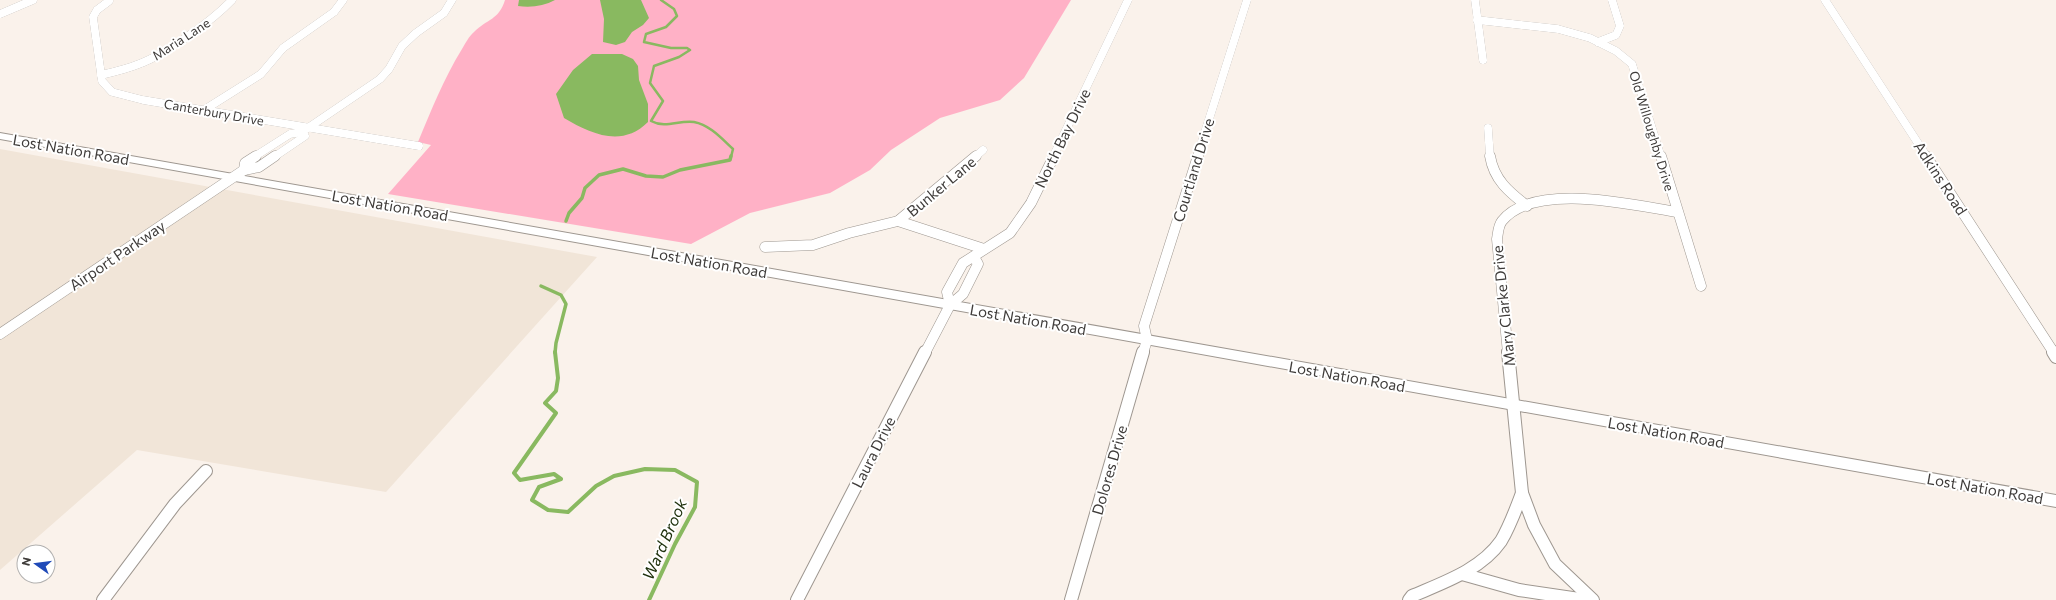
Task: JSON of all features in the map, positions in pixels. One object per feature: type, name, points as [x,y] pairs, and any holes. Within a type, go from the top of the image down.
[{"type":"street","points":[[0,14],[33,0]]},
{"type":"street","points":[[107,0],[119,0]]},
{"type":"street","name":"Canterbury Drive","points":[[107,0],[96,10],[93,17],[102,81],[106,87],[118,94],[306,130],[419,146]]},
{"type":"street","name":"Maria Lane","points":[[101,75],[138,65],[154,58],[219,14],[232,0]]},
{"type":"street","points":[[204,110],[261,74],[283,48],[334,12],[343,0]]},
{"type":"street","points":[[306,130],[380,79],[389,69],[402,46],[416,33],[444,13],[452,0]]},
{"type":"street","name":"North Bay Drive","points":[[950,305],[947,292],[963,263],[1010,233],[1031,203],[1128,0]]},
{"type":"street","name":"Courtland Drive","points":[[1147,340],[1144,326],[1247,0]]},
{"type":"street","points":[[1475,0],[1483,60]]},
{"type":"street","points":[[1598,42],[1616,35],[1620,26],[1612,0]]},
{"type":"street","name":"Adkins Road","points":[[1825,0],[2056,357]]},
{"type":"street","name":"Old Willoughby Drive","points":[[1477,20],[1559,29],[1598,42],[1618,52],[1632,64],[1701,286]]},
{"type":"street","points":[[1488,128],[1490,157],[1494,177],[1505,190],[1527,206]]},
{"type":"street","name":"Airport Parkway","points":[[0,334],[239,174],[245,163],[290,134],[306,130]]},
{"type":"street","name":"Lost Nation Road","points":[[0,136],[239,174],[950,305],[1513,406],[2056,501]]},
{"type":"street","name":"Bunker Lane","points":[[765,247],[812,245],[848,233],[898,221],[983,150]]},
{"type":"street","name":"Mary Clarke Drive","points":[[1522,493],[1496,239],[1502,222],[1519,209],[1552,198],[1579,198],[1677,212]]},
{"type":"street","name":"Bunker Lane","points":[[898,221],[984,249]]},
{"type":"street","points":[[950,305],[963,294],[972,277],[978,264],[974,257]]},
{"type":"street","name":"Laura Drive","points":[[797,600],[950,305]]},
{"type":"street","name":"Dolores Drive","points":[[1071,600],[1147,340]]},
{"type":"street","points":[[103,600],[171,510],[206,471]]},
{"type":"street","points":[[1409,600],[1412,596],[1462,574],[1495,548],[1511,520],[1522,493]]},
{"type":"street","points":[[1522,493],[1534,525],[1555,564],[1592,600]]},
{"type":"street","points":[[1462,574],[1519,590],[1586,600]]},
{"type":"shaded area","points":[[505,0],[1071,0],[1024,78],[1000,100],[940,118],[891,150],[870,170],[830,193],[750,213],[691,244],[388,194],[431,145],[418,142],[455,60],[470,36],[499,12]]},
{"type":"shaded area","points":[[519,0],[555,0],[542,5],[528,7],[518,6]]},
{"type":"shaded area","points":[[600,0],[641,0],[649,18],[643,25],[632,32],[625,42],[616,45],[603,42],[604,19]]},
{"type":"shaded area","points":[[592,54],[622,54],[633,59],[638,66],[639,80],[648,104],[648,122],[638,130],[628,135],[606,136],[585,129],[564,118],[556,94],[573,70]]},
{"type":"shaded area","points":[[0,149],[597,257],[386,492],[137,450],[30,544],[16,544],[16,556],[0,570]]},
{"type":"waterway","name":"Ward Brook","points":[[661,0],[674,9],[677,16],[666,27],[646,34],[644,42],[671,48],[687,48],[690,50],[679,57],[654,66],[650,83],[663,101],[651,121],[662,124],[694,122],[705,126],[733,149],[731,157]]},
{"type":"waterway","name":"Ward Brook","points":[[566,221],[569,213],[582,198],[585,188],[599,175],[623,169],[646,176],[663,177],[680,170],[730,160],[731,156]]},
{"type":"waterway","name":"Ward Brook","points":[[541,286],[561,295],[566,304],[555,352]]},
{"type":"waterway","name":"Ward Brook","points":[[555,352],[558,378],[556,391],[545,403],[556,413],[514,473],[520,480],[554,474],[561,479],[539,487],[532,500],[548,510],[568,512],[596,486],[614,476],[645,469],[675,470],[697,482],[695,507],[675,544],[649,600]]}]
